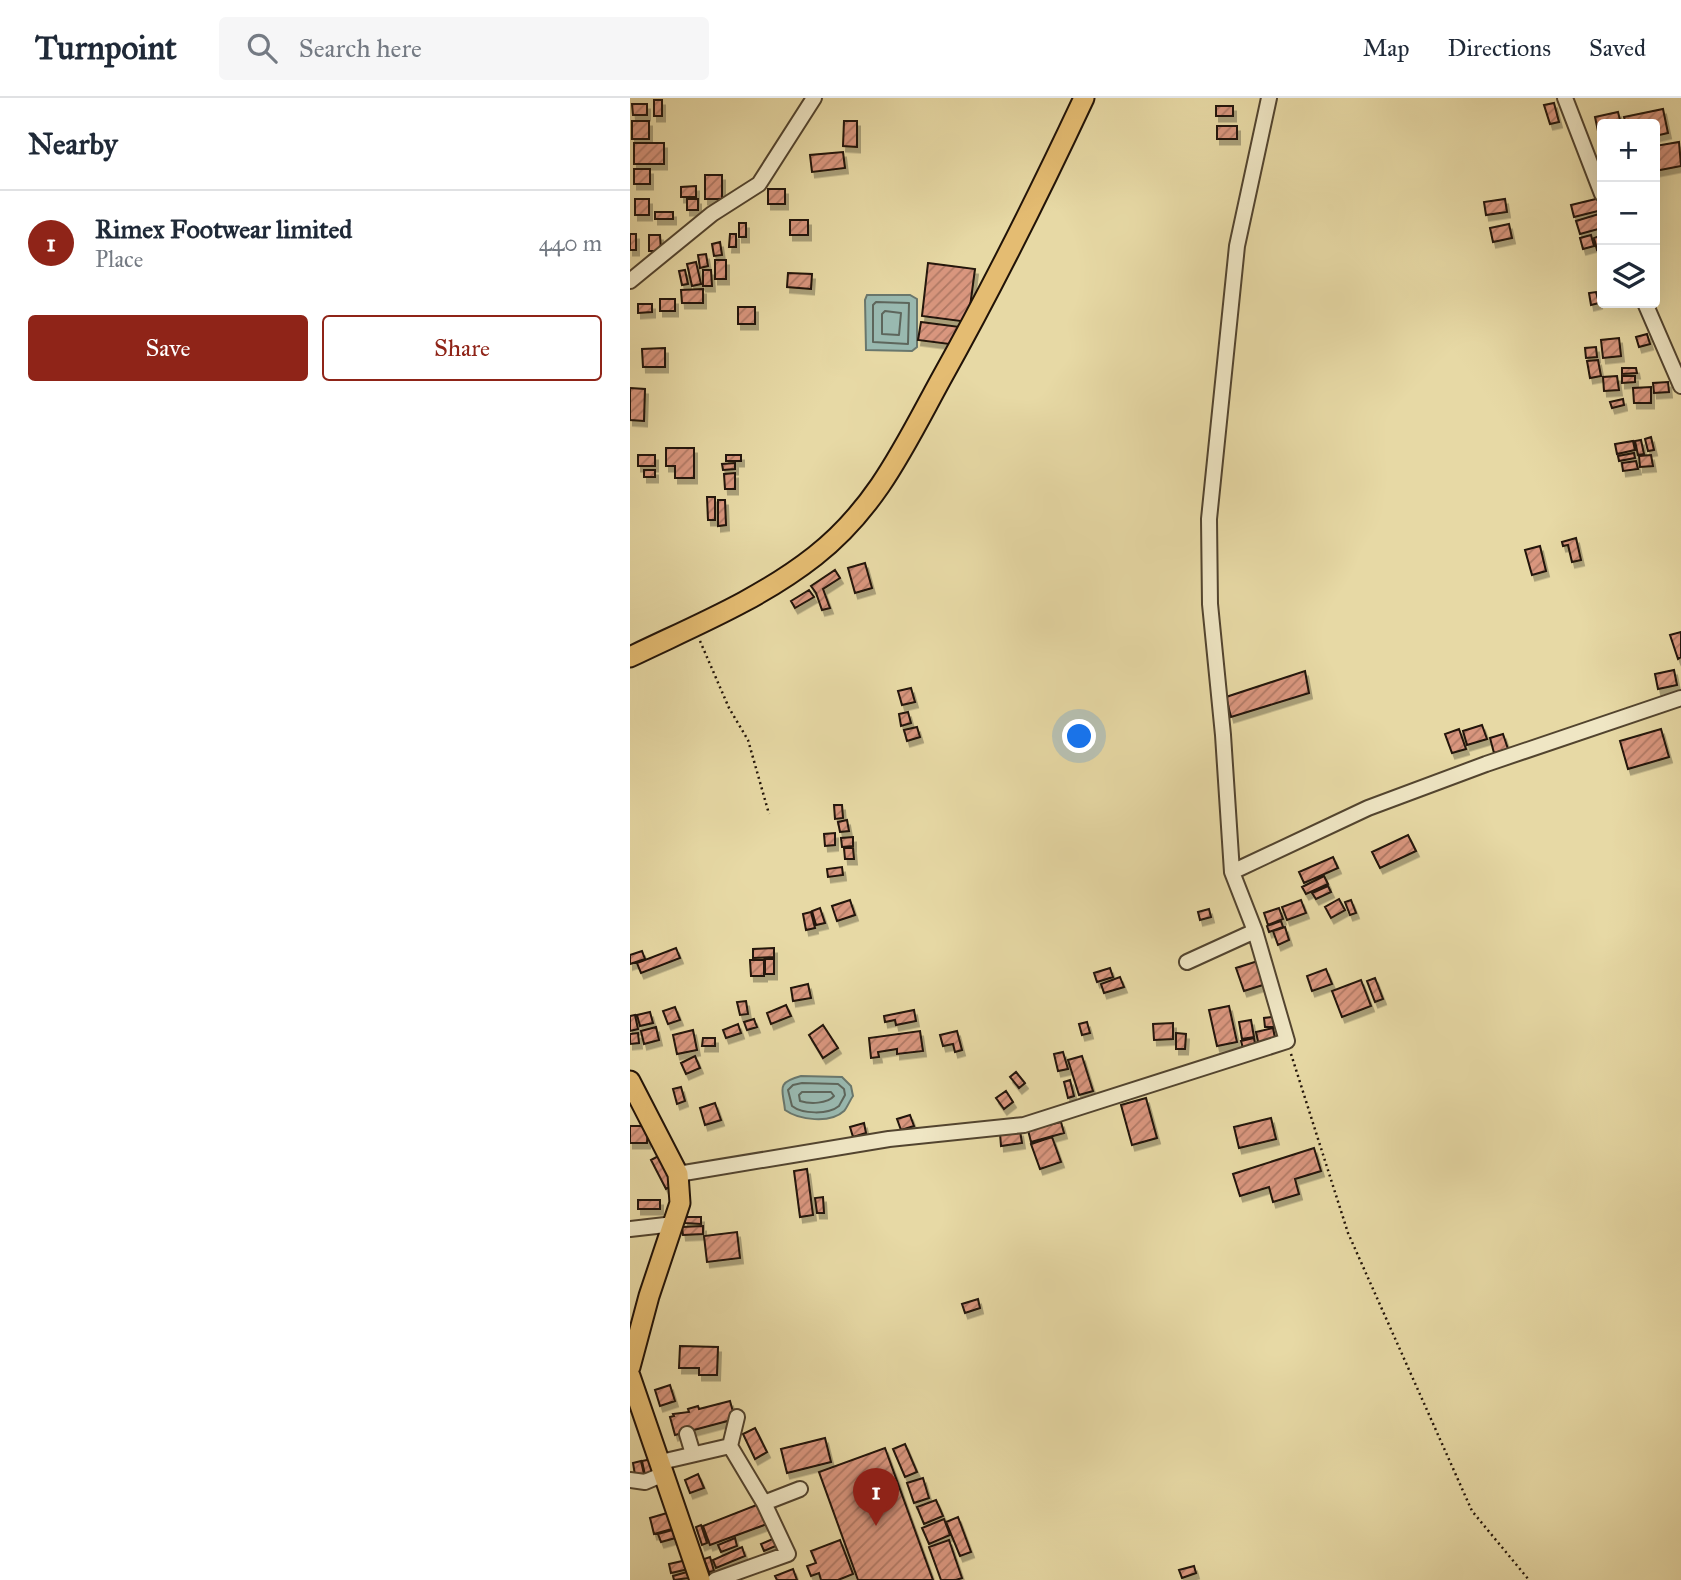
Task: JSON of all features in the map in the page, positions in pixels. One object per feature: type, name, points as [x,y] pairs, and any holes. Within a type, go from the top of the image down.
[{"type":"main road","points":[[630,657],[766,591],[816,555],[861,514],[891,471],[984,304],[1084,98]]},
{"type":"main road","points":[[630,1081],[678,1174],[680,1203],[649,1296],[630,1367]]},
{"type":"main road","points":[[630,1376],[700,1580]]},
{"type":"street","points":[[630,281],[712,214],[759,184],[814,98]]},
{"type":"street","points":[[678,1174],[889,1139],[1024,1125],[1287,1041],[1255,931],[1232,872],[1223,735],[1210,604],[1209,519],[1237,246],[1269,98]]},
{"type":"street","points":[[1565,98],[1597,182]]},
{"type":"street","points":[[1647,308],[1681,386]]},
{"type":"street","points":[[1232,872],[1368,808],[1486,764],[1681,698]]},
{"type":"street","points":[[1187,962],[1255,931]]},
{"type":"street","points":[[630,1229],[674,1224]]},
{"type":"street","points":[[715,1580],[790,1559],[764,1503],[730,1446],[737,1418]]},
{"type":"street","points":[[687,1434],[693,1454]]},
{"type":"street","points":[[630,1480],[645,1482],[662,1468],[693,1454],[730,1446]]},
{"type":"street","points":[[764,1503],[800,1489]]},
{"type":"path","points":[[694,628],[729,708],[748,740],[769,814]]},
{"type":"path","points":[[1287,1041],[1348,1233],[1472,1511],[1529,1580]]},
{"type":"water","points":[[867,295],[910,295],[917,299],[917,347],[912,351],[866,350]]},
{"type":"water","points":[[801,1076],[842,1077],[851,1086],[853,1096],[844,1111],[831,1118],[806,1118],[791,1113],[785,1110],[782,1088],[787,1081]]},
{"type":"building","points":[[654,100],[662,100],[662,116],[654,116]]},
{"type":"building","points":[[1554,103],[1559,122],[1550,124],[1544,105]]},
{"type":"building","points":[[632,104],[647,104],[647,115],[633,115]]},
{"type":"building","points":[[1216,106],[1233,106],[1233,116],[1216,116]]},
{"type":"building","points":[[1663,109],[1668,133],[1660,135],[1660,119],[1624,117]]},
{"type":"building","points":[[1618,112],[1620,119],[1597,119],[1597,126],[1595,117]]},
{"type":"building","points":[[632,121],[649,121],[649,139],[632,139]]},
{"type":"building","points":[[844,121],[857,121],[857,147],[843,146]]},
{"type":"building","points":[[1217,126],[1237,126],[1237,139],[1217,139]]},
{"type":"building","points":[[1679,142],[1681,166],[1660,170],[1660,145]]},
{"type":"building","points":[[634,143],[664,143],[664,164],[634,164]]},
{"type":"building","points":[[843,152],[845,168],[812,172],[810,155]]},
{"type":"building","points":[[634,169],[650,169],[650,184],[634,184]]},
{"type":"building","points":[[705,175],[722,175],[722,199],[705,199]]},
{"type":"building","points":[[696,186],[696,197],[681,197],[681,187]]},
{"type":"building","points":[[768,189],[785,189],[785,204],[768,204]]},
{"type":"building","points":[[635,199],[649,199],[649,215],[635,215]]},
{"type":"building","points":[[687,199],[698,199],[698,210],[687,210]]},
{"type":"building","points":[[1505,199],[1507,212],[1486,215],[1484,202]]},
{"type":"building","points":[[1597,199],[1597,211],[1574,217],[1571,205]]},
{"type":"building","points":[[655,212],[673,212],[673,219],[655,219]]},
{"type":"building","points":[[1597,215],[1597,229],[1580,234],[1576,221]]},
{"type":"building","points":[[790,220],[808,220],[808,235],[790,235]]},
{"type":"building","points":[[739,223],[746,223],[746,237],[739,237]]},
{"type":"building","points":[[1509,224],[1512,238],[1493,242],[1490,228]]},
{"type":"building","points":[[630,234],[636,234],[636,250],[630,250]]},
{"type":"building","points":[[730,234],[736,234],[736,247],[729,247]]},
{"type":"building","points":[[649,235],[660,235],[661,251],[649,251]]},
{"type":"building","points":[[1591,235],[1594,246],[1583,249],[1580,238]]},
{"type":"building","points":[[720,242],[722,255],[714,256],[712,244]]},
{"type":"building","points":[[706,254],[708,266],[700,268],[698,255]]},
{"type":"building","points":[[715,260],[726,260],[726,279],[715,279]]},
{"type":"building","points":[[696,262],[701,284],[692,286],[687,264]]},
{"type":"building","points":[[928,263],[975,269],[968,322],[922,316]]},
{"type":"building","points":[[685,270],[688,284],[682,285],[679,271]]},
{"type":"building","points":[[703,270],[711,270],[712,286],[703,286]]},
{"type":"building","points":[[788,273],[812,274],[811,289],[787,287]]},
{"type":"building","points":[[703,289],[703,303],[682,303],[681,290]]},
{"type":"building","points":[[1596,292],[1597,304],[1591,305],[1589,293]]},
{"type":"building","points":[[660,299],[675,299],[675,311],[660,311]]},
{"type":"building","points":[[638,304],[652,304],[652,312],[638,313]]},
{"type":"building","points":[[738,307],[755,307],[755,324],[738,324]]},
{"type":"building","points":[[921,322],[960,327],[957,345],[918,340]]},
{"type":"building","points":[[1647,334],[1650,344],[1639,347],[1636,337]]},
{"type":"building","points":[[1619,338],[1621,356],[1603,358],[1601,340]]},
{"type":"building","points":[[1596,347],[1597,357],[1586,358],[1585,348]]},
{"type":"building","points":[[665,348],[665,367],[643,367],[642,349]]},
{"type":"building","points":[[1598,360],[1601,376],[1590,378],[1587,361]]},
{"type":"building","points":[[1622,368],[1636,368],[1637,373],[1622,374]]},
{"type":"building","points":[[1617,376],[1619,390],[1604,391],[1603,377]]},
{"type":"building","points":[[1622,376],[1635,376],[1635,382],[1622,383]]},
{"type":"building","points":[[1668,382],[1669,392],[1654,393],[1653,383]]},
{"type":"building","points":[[1651,387],[1651,403],[1634,403],[1633,388]]},
{"type":"building","points":[[630,388],[645,389],[644,421],[630,420]]},
{"type":"building","points":[[1623,399],[1624,405],[1612,408],[1610,402]]},
{"type":"building","points":[[1651,437],[1654,450],[1648,451],[1645,439]]},
{"type":"building","points":[[1641,440],[1644,454],[1638,455],[1635,441]]},
{"type":"building","points":[[1633,441],[1635,450],[1617,454],[1615,444]]},
{"type":"building","points":[[666,448],[694,448],[694,478],[675,478],[675,466],[666,466]]},
{"type":"building","points":[[1634,453],[1635,458],[1619,461],[1618,456]]},
{"type":"building","points":[[638,455],[655,455],[655,466],[638,466]]},
{"type":"building","points":[[726,455],[741,455],[741,461],[726,461]]},
{"type":"building","points":[[1651,455],[1653,466],[1640,467],[1639,456]]},
{"type":"building","points":[[1636,461],[1638,469],[1623,471],[1622,463]]},
{"type":"building","points":[[735,463],[735,469],[723,470],[722,464]]},
{"type":"building","points":[[644,470],[655,470],[655,477],[644,477]]},
{"type":"building","points":[[735,473],[735,489],[725,489],[724,474]]},
{"type":"building","points":[[707,497],[715,497],[715,520],[708,520]]},
{"type":"building","points":[[718,500],[725,500],[726,525],[718,526]]},
{"type":"building","points":[[1576,538],[1581,560],[1572,562],[1568,545],[1563,546],[1562,542]]},
{"type":"building","points":[[1540,546],[1546,571],[1532,575],[1525,550]]},
{"type":"building","points":[[865,563],[872,588],[855,593],[848,568]]},
{"type":"building","points":[[835,570],[840,578],[823,589],[830,608],[822,610],[811,586]]},
{"type":"building","points":[[809,590],[814,597],[795,608],[791,601]]},
{"type":"building","points":[[1681,632],[1681,657],[1678,659],[1670,635]]},
{"type":"building","points":[[1674,670],[1677,685],[1658,689],[1655,674]]},
{"type":"building","points":[[1305,671],[1309,693],[1231,717],[1226,697]]},
{"type":"building","points":[[911,688],[915,702],[902,705],[898,691]]},
{"type":"building","points":[[908,712],[911,723],[901,726],[899,714]]},
{"type":"building","points":[[1482,725],[1487,739],[1467,745],[1463,731]]},
{"type":"building","points":[[917,727],[920,737],[907,741],[904,730]]},
{"type":"building","points":[[1459,729],[1466,749],[1452,753],[1445,734]]},
{"type":"building","points":[[1661,729],[1669,757],[1628,769],[1620,741]]},
{"type":"building","points":[[1503,734],[1508,749],[1494,753],[1490,738]]},
{"type":"building","points":[[834,805],[842,805],[843,818],[835,819]]},
{"type":"building","points":[[847,820],[849,831],[840,832],[838,822]]},
{"type":"building","points":[[835,833],[835,845],[825,846],[824,834]]},
{"type":"building","points":[[1408,835],[1416,851],[1380,868],[1372,852]]},
{"type":"building","points":[[853,837],[853,846],[842,847],[841,838]]},
{"type":"building","points":[[844,848],[853,848],[854,859],[845,859]]},
{"type":"building","points":[[1333,857],[1338,868],[1304,883],[1299,872]]},
{"type":"building","points":[[842,867],[843,875],[828,877],[827,869]]},
{"type":"building","points":[[1324,876],[1328,884],[1306,894],[1302,887]]},
{"type":"building","points":[[1328,886],[1331,892],[1316,899],[1312,893]]},
{"type":"building","points":[[1339,899],[1345,910],[1331,918],[1325,907]]},
{"type":"building","points":[[850,900],[855,915],[837,921],[832,906]]},
{"type":"building","points":[[1301,900],[1306,913],[1287,920],[1282,907]]},
{"type":"building","points":[[1351,900],[1356,913],[1350,915],[1345,902]]},
{"type":"building","points":[[820,908],[825,923],[816,925],[812,911]]},
{"type":"building","points":[[1279,908],[1283,919],[1268,925],[1264,913]]},
{"type":"building","points":[[1209,909],[1211,917],[1200,920],[1198,912]]},
{"type":"building","points":[[811,912],[815,928],[806,930],[803,914]]},
{"type":"building","points":[[1281,921],[1283,927],[1269,932],[1267,926]]},
{"type":"building","points":[[1285,927],[1289,940],[1278,945],[1273,931]]},
{"type":"building","points":[[676,948],[680,958],[641,973],[637,963]]},
{"type":"building","points":[[774,948],[774,957],[753,958],[753,949]]},
{"type":"building","points":[[642,951],[645,959],[630,964],[630,955]]},
{"type":"building","points":[[765,959],[774,959],[774,974],[765,974]]},
{"type":"building","points":[[750,960],[764,960],[764,976],[751,976]]},
{"type":"building","points":[[1261,960],[1269,983],[1244,991],[1236,968]]},
{"type":"building","points":[[1110,968],[1113,977],[1097,982],[1094,973]]},
{"type":"building","points":[[1326,969],[1332,984],[1312,991],[1307,976]]},
{"type":"building","points":[[1120,977],[1124,987],[1104,993],[1101,984]]},
{"type":"building","points":[[1375,978],[1383,999],[1375,1002],[1367,981]]},
{"type":"building","points":[[1361,980],[1371,1006],[1342,1017],[1332,991]]},
{"type":"building","points":[[808,984],[811,998],[793,1001],[791,988]]},
{"type":"building","points":[[746,1001],[748,1014],[740,1015],[737,1002]]},
{"type":"building","points":[[786,1005],[791,1016],[771,1024],[767,1013]]},
{"type":"building","points":[[1229,1006],[1237,1042],[1217,1046],[1209,1010]]},
{"type":"building","points":[[675,1007],[680,1020],[668,1024],[663,1011]]},
{"type":"building","points":[[914,1010],[916,1021],[896,1025],[895,1020],[885,1022],[884,1016]]},
{"type":"building","points":[[650,1012],[653,1023],[640,1026],[637,1015]]},
{"type":"building","points":[[635,1015],[638,1029],[630,1031],[630,1016]]},
{"type":"building","points":[[1273,1017],[1274,1027],[1265,1027],[1264,1018]]},
{"type":"building","points":[[754,1019],[757,1027],[747,1030],[744,1022]]},
{"type":"building","points":[[1251,1020],[1254,1037],[1242,1039],[1239,1022]]},
{"type":"building","points":[[1087,1022],[1090,1033],[1082,1035],[1079,1024]]},
{"type":"building","points":[[1173,1023],[1173,1039],[1154,1040],[1153,1024]]},
{"type":"building","points":[[738,1024],[741,1033],[726,1038],[723,1030]]},
{"type":"building","points":[[823,1025],[838,1048],[823,1058],[809,1035]]},
{"type":"building","points":[[656,1027],[659,1040],[644,1044],[641,1031]]},
{"type":"building","points":[[1273,1028],[1276,1043],[1259,1046],[1256,1032]]},
{"type":"building","points":[[693,1030],[697,1050],[677,1054],[673,1035]]},
{"type":"building","points":[[920,1031],[923,1051],[897,1054],[897,1049],[878,1052],[879,1057],[871,1058],[869,1038]]},
{"type":"building","points":[[957,1031],[962,1050],[955,1052],[953,1044],[943,1046],[940,1035]]},
{"type":"building","points":[[638,1033],[639,1043],[630,1044],[630,1034]]},
{"type":"building","points":[[1176,1033],[1186,1034],[1185,1049],[1176,1049]]},
{"type":"building","points":[[703,1038],[715,1038],[715,1046],[702,1046]]},
{"type":"building","points":[[1254,1038],[1256,1049],[1244,1052],[1241,1041]]},
{"type":"building","points":[[1063,1052],[1068,1069],[1058,1071],[1054,1054]]},
{"type":"building","points":[[695,1056],[700,1068],[686,1074],[681,1063]]},
{"type":"building","points":[[1082,1056],[1093,1091],[1079,1095],[1068,1060]]},
{"type":"building","points":[[1016,1072],[1025,1083],[1019,1088],[1010,1077]]},
{"type":"building","points":[[1070,1080],[1074,1096],[1068,1098],[1064,1082]]},
{"type":"building","points":[[681,1087],[685,1101],[677,1104],[673,1089]]},
{"type":"building","points":[[1006,1091],[1013,1102],[1004,1109],[996,1098]]},
{"type":"building","points":[[1146,1098],[1157,1138],[1132,1145],[1121,1105]]},
{"type":"building","points":[[715,1103],[721,1120],[705,1125],[700,1108]]},
{"type":"building","points":[[910,1115],[914,1126],[901,1130],[897,1119]]},
{"type":"building","points":[[1271,1118],[1276,1139],[1239,1148],[1234,1127]]},
{"type":"building","points":[[1061,1122],[1064,1133],[1031,1142],[1028,1130]]},
{"type":"building","points":[[864,1123],[866,1133],[853,1137],[850,1127]]},
{"type":"building","points":[[630,1126],[648,1126],[647,1143],[630,1143]]},
{"type":"building","points":[[1020,1131],[1022,1143],[1001,1146],[1000,1133]]},
{"type":"building","points":[[1052,1137],[1061,1162],[1040,1169],[1031,1144]]},
{"type":"building","points":[[1314,1148],[1321,1171],[1295,1179],[1299,1194],[1273,1202],[1269,1187],[1240,1196],[1233,1174]]},
{"type":"building","points":[[662,1154],[677,1183],[666,1189],[651,1160]]},
{"type":"building","points":[[807,1169],[813,1215],[800,1217],[794,1171]]},
{"type":"building","points":[[823,1197],[824,1213],[817,1213],[815,1198]]},
{"type":"building","points":[[638,1200],[660,1200],[660,1209],[638,1209]]},
{"type":"building","points":[[685,1217],[701,1217],[701,1224],[685,1223]]},
{"type":"building","points":[[703,1226],[703,1234],[683,1235],[682,1227]]},
{"type":"building","points":[[737,1232],[740,1258],[707,1262],[704,1236]]},
{"type":"building","points":[[978,1299],[980,1308],[965,1313],[962,1304]]},
{"type":"building","points":[[680,1346],[718,1347],[717,1375],[699,1375],[699,1368],[679,1368]]},
{"type":"building","points":[[670,1385],[675,1401],[660,1406],[655,1390]]},
{"type":"building","points":[[730,1401],[735,1419],[675,1435],[670,1417],[674,1416],[673,1414],[689,1412],[688,1409],[698,1406],[699,1409]]},
{"type":"building","points":[[755,1428],[767,1452],[755,1459],[743,1434]]},
{"type":"building","points":[[825,1438],[831,1462],[787,1473],[781,1449]]},
{"type":"building","points":[[905,1444],[917,1472],[905,1477],[893,1449]]},
{"type":"building","points":[[885,1448],[933,1580],[858,1580],[819,1472]]},
{"type":"building","points":[[657,1458],[660,1471],[645,1475],[642,1461]]},
{"type":"building","points":[[641,1461],[644,1474],[635,1475],[633,1463]]},
{"type":"building","points":[[698,1474],[704,1488],[690,1493],[685,1480]]},
{"type":"building","points":[[923,1478],[929,1498],[914,1503],[907,1483]]},
{"type":"building","points":[[936,1500],[943,1516],[924,1524],[917,1507]]},
{"type":"building","points":[[759,1504],[767,1524],[710,1545],[703,1526]]},
{"type":"building","points":[[667,1513],[672,1529],[654,1534],[650,1518]]},
{"type":"building","points":[[958,1517],[971,1552],[960,1556],[946,1522]]},
{"type":"building","points":[[944,1519],[950,1535],[929,1544],[922,1528]]},
{"type":"building","points":[[701,1525],[707,1543],[702,1545],[696,1527]]},
{"type":"building","points":[[676,1529],[679,1537],[661,1542],[658,1534]]},
{"type":"building","points":[[735,1538],[737,1546],[721,1552],[718,1545]]},
{"type":"building","points":[[775,1538],[778,1545],[764,1551],[761,1544]]},
{"type":"building","points":[[840,1540],[853,1574],[838,1580],[821,1580],[819,1573],[811,1576],[807,1566],[816,1563],[811,1551]]},
{"type":"building","points":[[949,1540],[962,1578],[941,1580],[929,1547]]},
{"type":"building","points":[[742,1547],[745,1556],[716,1568],[713,1560]]},
{"type":"building","points":[[710,1557],[714,1571],[709,1572],[704,1559]]},
{"type":"building","points":[[691,1559],[693,1568],[671,1573],[669,1564]]},
{"type":"building","points":[[1194,1566],[1196,1573],[1182,1578],[1179,1570]]},
{"type":"building","points":[[793,1569],[797,1580],[777,1580],[775,1576]]},
{"type":"building","points":[[694,1570],[696,1577],[674,1580],[673,1576]]},
{"type":"place","name":"Rimex Footwear limited","points":[[876,1526]]}]
